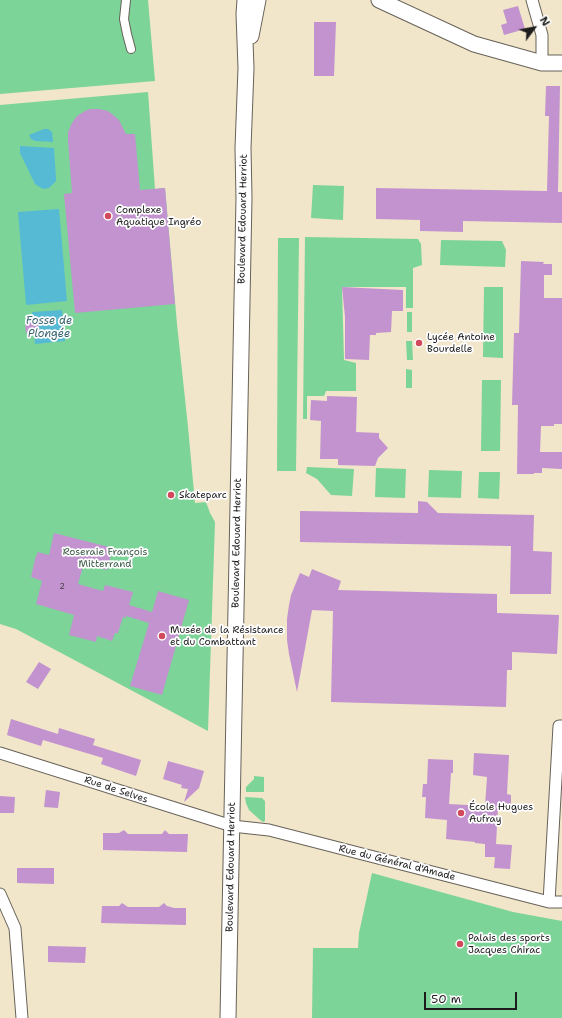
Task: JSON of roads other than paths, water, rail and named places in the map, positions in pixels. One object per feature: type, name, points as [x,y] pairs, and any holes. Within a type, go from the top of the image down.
[{"type":"main road","name":"Boulevard Edouard Herriot","points":[[228,1018],[243,148],[246,68],[244,14],[245,0]]},
{"type":"main road","name":"Boulevard Edouard Herriot","points":[[246,68],[258,0]]},
{"type":"main road","points":[[379,0],[474,44],[542,63],[562,62]]},
{"type":"street","points":[[126,0],[124,19],[131,49]]},
{"type":"street","points":[[532,0],[542,36],[542,63]]},
{"type":"street","points":[[548,902],[559,726],[562,726]]},
{"type":"street","name":"Rue de Selves","points":[[0,753],[232,826]]},
{"type":"street","name":"Rue du Général d'Amade","points":[[232,826],[269,830],[548,902],[562,902]]},
{"type":"street","points":[[0,894],[15,928],[22,1018]]},
{"type":"water","points":[[44,129],[48,129],[52,132],[53,142],[35,141],[31,139],[29,135]]},
{"type":"water","points":[[20,146],[54,148],[56,181],[49,188],[43,189],[35,184],[20,153]]},
{"type":"water","points":[[59,209],[67,301],[26,305],[18,212]]},
{"type":"water","name":"Fosse de Plongée","points":[[62,310],[65,341],[35,344],[32,312]]},
{"type":"place","name":"Complexe Aquatique Ingréo","points":[[108,216]]},
{"type":"place","name":"Lycée Antoine Bourdelle","points":[[419,343]]},
{"type":"place","name":"Skateparc","points":[[171,495]]},
{"type":"place","name":"Musée de la Résistance et du Combattant","points":[[162,636]]},
{"type":"place","name":"École Hugues Aufray","points":[[461,813]]},
{"type":"place","name":"Palais des sports Jacques Chirac","points":[[460,944]]},
{"type":"park label","name":"Roseraie François Mitterrand","points":[[105,558]]}]
